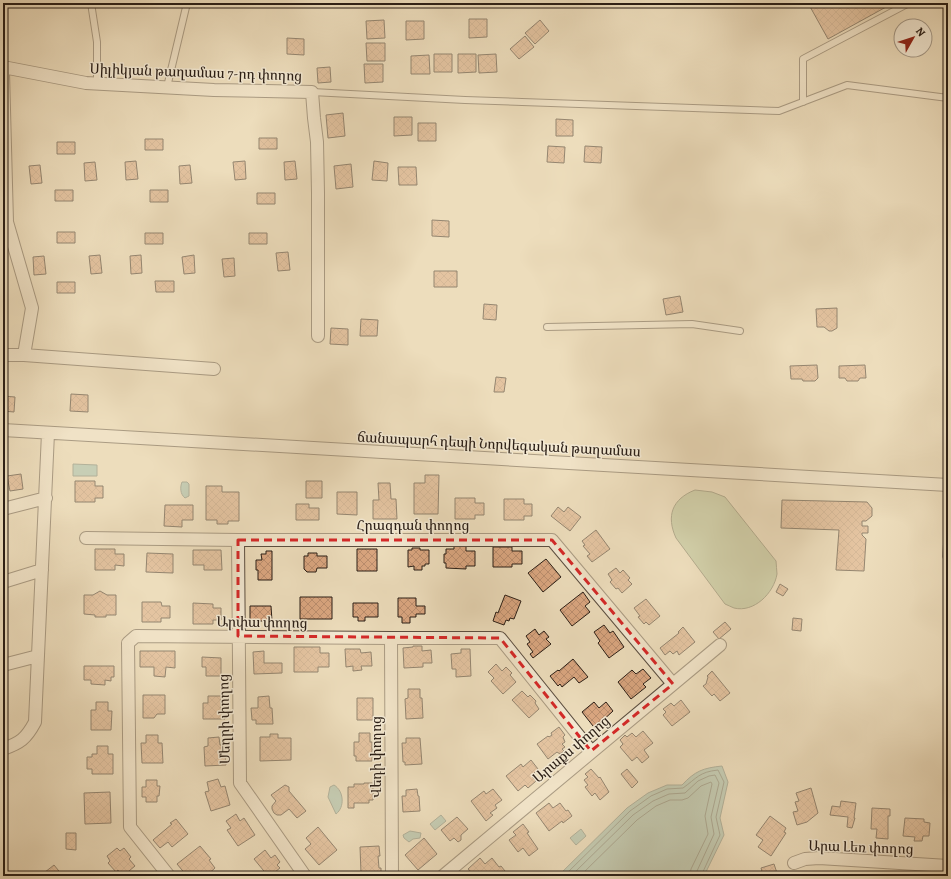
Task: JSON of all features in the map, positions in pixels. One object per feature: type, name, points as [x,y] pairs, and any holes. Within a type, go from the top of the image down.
[{"type":"street","name":"Սիլիկյան թաղամաս 7-րդ փողոց","points":[[3,67],[97,84],[214,90],[312,92],[317,142],[318,336]]},
{"type":"street","points":[[3,72],[7,222],[32,308],[24,355]]},
{"type":"street","points":[[3,355],[24,355],[214,369]]},
{"type":"street","name":"ճանապարհ դեպի Նորվեգական թաղամաս","points":[[3,430],[948,484]]},
{"type":"street","points":[[3,749],[15,745],[29,734],[35,722],[48,433]]},
{"type":"street","points":[[3,509],[46,498]]},
{"type":"street","name":"Հրազդան փողոց","points":[[86,538],[238,540],[552,540],[673,684]]},
{"type":"street","name":"Մեղրի փողոց","points":[[238,540],[240,783],[305,876]]},
{"type":"street","points":[[3,582],[42,570]]},
{"type":"street","name":"Արփա փողոց","points":[[169,876],[130,827],[128,643],[136,636],[500,638],[591,751]]},
{"type":"street","name":"Վեդի փողոց","points":[[391,638],[392,876]]},
{"type":"street","name":"Արաքս փողոց","points":[[443,876],[591,751],[720,646]]},
{"type":"street","points":[[3,665],[38,656]]},
{"type":"street","name":"Արա Լեռ փողոց","points":[[794,862],[805,859],[819,858],[928,870],[948,866]]},
{"type":"lane","points":[[91,3],[97,42],[97,84]]},
{"type":"lane","points":[[167,88],[187,3]]},
{"type":"lane","points":[[802,102],[803,59],[909,3]]},
{"type":"lane","points":[[312,92],[465,100],[779,111],[847,85],[948,98]]},
{"type":"lane","points":[[547,327],[692,324],[740,331]]},
{"type":"lane","points":[[948,532],[946,556],[948,560]]},
{"type":"highlighted area","points":[[238,540],[552,540],[673,684],[591,751],[500,638],[238,636]]},
{"type":"shaded area","points":[[695,490],[712,492],[725,497],[776,561],[777,574],[772,588],[762,600],[756,604],[741,609],[725,604],[676,538],[672,522],[673,509],[681,498]]},
{"type":"water","points":[[73,464],[97,465],[97,476],[73,476]]},
{"type":"water","points":[[182,482],[187,482],[189,484],[189,496],[185,498],[182,495],[181,490]]},
{"type":"water","points":[[722,766],[728,782],[720,818],[724,835],[704,876],[558,876],[627,808],[648,793],[667,785],[682,785],[695,773]]},
{"type":"water","points":[[334,785],[340,791],[342,799],[341,807],[336,814],[328,797],[330,787]]},
{"type":"water","points":[[441,815],[446,821],[435,830],[430,824]]},
{"type":"water","points":[[581,829],[586,836],[576,845],[570,838]]},
{"type":"water","points":[[410,831],[421,833],[420,838],[413,839],[409,842],[403,835]]},
{"type":"building","points":[[808,3],[884,3],[886,7],[828,39]]},
{"type":"building","points":[[469,19],[487,19],[487,37],[469,38]]},
{"type":"building","points":[[384,20],[385,38],[367,39],[366,21]]},
{"type":"building","points":[[540,20],[549,31],[535,44],[525,33]]},
{"type":"building","points":[[406,21],[424,21],[424,39],[406,40]]},
{"type":"building","points":[[525,36],[534,47],[519,59],[510,49]]},
{"type":"building","points":[[287,38],[304,39],[304,55],[287,54]]},
{"type":"building","points":[[366,43],[385,43],[385,61],[367,61]]},
{"type":"building","points":[[434,54],[452,54],[452,72],[434,72]]},
{"type":"building","points":[[458,54],[476,54],[476,72],[458,73]]},
{"type":"building","points":[[496,54],[497,72],[479,73],[478,55]]},
{"type":"building","points":[[429,55],[430,74],[411,74],[411,56]]},
{"type":"building","points":[[364,64],[383,64],[383,82],[365,83]]},
{"type":"building","points":[[330,67],[331,82],[318,83],[317,68]]},
{"type":"building","points":[[343,113],[345,136],[328,138],[326,115]]},
{"type":"building","points":[[394,117],[412,117],[412,135],[394,136]]},
{"type":"building","points":[[556,119],[573,120],[573,136],[556,136]]},
{"type":"building","points":[[418,123],[436,123],[436,141],[418,141]]},
{"type":"building","points":[[259,138],[277,138],[277,149],[259,149]]},
{"type":"building","points":[[145,139],[163,139],[163,150],[145,150]]},
{"type":"building","points":[[57,142],[75,142],[75,154],[57,154]]},
{"type":"building","points":[[548,146],[565,147],[564,163],[547,162]]},
{"type":"building","points":[[585,146],[602,147],[601,163],[584,162]]},
{"type":"building","points":[[136,161],[138,179],[126,180],[125,162]]},
{"type":"building","points":[[245,161],[246,179],[235,180],[233,162]]},
{"type":"building","points":[[295,161],[297,179],[285,180],[284,162]]},
{"type":"building","points":[[374,161],[388,163],[387,181],[372,180]]},
{"type":"building","points":[[95,162],[97,180],[85,181],[84,163]]},
{"type":"building","points":[[351,164],[353,187],[336,189],[334,166]]},
{"type":"building","points":[[40,165],[42,183],[31,184],[29,166]]},
{"type":"building","points":[[190,165],[192,183],[180,184],[179,166]]},
{"type":"building","points":[[398,167],[416,167],[417,185],[399,185]]},
{"type":"building","points":[[55,190],[73,190],[73,201],[55,201]]},
{"type":"building","points":[[150,190],[168,190],[168,202],[150,202]]},
{"type":"building","points":[[257,193],[275,193],[275,204],[257,204]]},
{"type":"building","points":[[432,220],[449,221],[449,237],[432,236]]},
{"type":"building","points":[[57,232],[75,232],[75,243],[57,243]]},
{"type":"building","points":[[145,233],[163,233],[163,244],[145,244]]},
{"type":"building","points":[[249,233],[267,233],[267,244],[249,244]]},
{"type":"building","points":[[288,252],[290,270],[278,271],[276,253]]},
{"type":"building","points":[[100,255],[102,273],[91,274],[89,256]]},
{"type":"building","points":[[141,255],[142,273],[131,274],[130,256]]},
{"type":"building","points":[[194,255],[195,273],[184,274],[182,257]]},
{"type":"building","points":[[44,256],[46,274],[34,275],[33,257]]},
{"type":"building","points":[[234,258],[235,276],[224,277],[222,259]]},
{"type":"building","points":[[434,271],[457,271],[457,287],[434,287]]},
{"type":"building","points":[[155,281],[174,281],[174,292],[156,292]]},
{"type":"building","points":[[57,282],[75,282],[75,293],[57,293]]},
{"type":"building","points":[[680,296],[683,312],[666,315],[663,299]]},
{"type":"building","points":[[484,304],[497,305],[496,320],[483,319]]},
{"type":"building","points":[[837,308],[837,328],[829,331],[824,327],[817,327],[816,309]]},
{"type":"building","points":[[361,319],[378,320],[377,336],[360,336]]},
{"type":"building","points":[[331,328],[348,329],[348,345],[330,344]]},
{"type":"building","points":[[817,365],[818,378],[815,381],[791,379],[790,366]]},
{"type":"building","points":[[865,365],[866,378],[860,378],[858,381],[847,381],[845,378],[839,378],[839,366]]},
{"type":"building","points":[[496,377],[506,378],[504,392],[494,392]]},
{"type":"building","points":[[71,394],[88,395],[88,412],[70,411]]},
{"type":"building","points":[[3,396],[15,397],[14,412],[3,411]]},
{"type":"building","points":[[21,474],[23,489],[10,491],[7,476]]},
{"type":"building","points":[[425,475],[439,475],[438,514],[414,514],[414,483],[425,483]]},
{"type":"building","points":[[75,481],[95,481],[95,486],[103,486],[103,498],[95,498],[95,502],[75,502]]},
{"type":"building","points":[[306,481],[322,481],[322,498],[306,498]]},
{"type":"building","points":[[378,483],[390,483],[391,499],[396,499],[397,519],[373,519],[373,500],[379,500]]},
{"type":"building","points":[[206,486],[222,486],[222,492],[239,492],[239,521],[228,521],[228,524],[217,524],[217,520],[206,520]]},
{"type":"building","points":[[337,492],[357,492],[357,515],[337,514]]},
{"type":"building","points":[[455,498],[475,498],[475,503],[484,503],[484,515],[475,515],[475,519],[455,519]]},
{"type":"building","points":[[504,499],[524,499],[524,504],[532,504],[532,516],[524,516],[524,520],[504,520]]},
{"type":"building","points":[[782,500],[867,502],[872,508],[872,516],[866,521],[862,521],[862,526],[868,526],[868,533],[862,533],[866,539],[864,571],[836,570],[839,530],[781,528]]},
{"type":"building","points":[[296,504],[309,504],[309,508],[319,508],[319,520],[296,520]]},
{"type":"building","points":[[165,505],[193,505],[193,520],[182,520],[182,527],[164,526]]},
{"type":"building","points":[[558,507],[564,512],[568,507],[581,517],[570,531],[551,516]]},
{"type":"building","points":[[596,530],[610,549],[592,562],[587,556],[590,554],[583,546],[585,545],[582,541]]},
{"type":"building","points":[[454,545],[466,545],[466,551],[475,551],[475,566],[466,566],[466,569],[446,568],[446,563],[444,563],[444,554],[446,554],[446,549],[454,549]]},
{"type":"building","points":[[493,547],[512,547],[512,551],[522,551],[522,564],[512,564],[512,567],[493,567]]},
{"type":"building","points":[[412,548],[429,550],[429,564],[422,566],[422,570],[414,570],[414,566],[408,567],[408,550],[412,550]]},
{"type":"building","points":[[95,549],[115,549],[115,554],[124,554],[124,566],[115,565],[115,570],[95,570]]},
{"type":"building","points":[[357,549],[377,549],[377,571],[357,571]]},
{"type":"building","points":[[193,550],[221,550],[222,570],[204,570],[204,565],[193,565]]},
{"type":"building","points":[[266,551],[272,551],[272,580],[258,580],[256,560],[262,560],[261,554],[266,554]]},
{"type":"building","points":[[147,553],[173,554],[173,573],[146,572]]},
{"type":"building","points":[[308,553],[317,553],[317,556],[327,556],[327,568],[317,568],[316,572],[307,572],[304,569],[304,556],[308,556]]},
{"type":"building","points":[[546,559],[561,577],[543,592],[528,573]]},
{"type":"building","points":[[616,568],[620,573],[623,570],[630,578],[628,580],[632,584],[622,593],[610,582],[612,580],[608,574]]},
{"type":"building","points":[[780,584],[788,589],[783,596],[776,592]]},
{"type":"building","points":[[100,591],[107,595],[116,595],[116,615],[95,617],[95,615],[84,614],[84,595],[93,595]]},
{"type":"building","points":[[583,592],[590,602],[585,606],[590,612],[572,626],[560,610]]},
{"type":"building","points":[[505,595],[521,601],[514,619],[510,618],[509,621],[506,620],[504,625],[493,621]]},
{"type":"building","points":[[300,597],[332,597],[332,619],[300,619]]},
{"type":"building","points":[[398,598],[416,598],[416,606],[425,606],[425,614],[416,614],[416,617],[410,617],[410,623],[402,623],[402,617],[398,617]]},
{"type":"building","points":[[646,599],[660,616],[649,625],[646,622],[644,624],[638,617],[640,616],[634,608]]},
{"type":"building","points":[[142,602],[161,602],[162,606],[170,606],[170,618],[161,618],[161,622],[142,622]]},
{"type":"building","points":[[193,603],[213,604],[213,608],[221,608],[221,620],[213,620],[213,624],[193,624]]},
{"type":"building","points":[[353,603],[378,603],[378,617],[365,617],[365,621],[358,621],[358,617],[353,617]]},
{"type":"building","points":[[250,606],[271,606],[272,621],[250,621]]},
{"type":"building","points":[[793,618],[802,619],[801,631],[792,630]]},
{"type":"building","points":[[725,622],[731,629],[719,639],[713,632]]},
{"type":"building","points":[[604,625],[610,633],[613,631],[624,647],[609,658],[598,643],[600,641],[594,632]]},
{"type":"building","points":[[683,627],[695,642],[679,655],[677,651],[673,654],[670,651],[665,655],[660,648],[679,633],[678,632]]},
{"type":"building","points":[[535,629],[539,635],[544,631],[549,637],[546,639],[551,644],[533,658],[530,654],[533,652],[527,644],[530,642],[526,636]]},
{"type":"building","points":[[422,646],[422,651],[431,650],[432,663],[423,663],[423,667],[404,668],[403,648]]},
{"type":"building","points":[[294,647],[320,647],[320,653],[329,653],[329,667],[318,667],[318,672],[294,672]]},
{"type":"building","points":[[345,649],[360,649],[361,653],[371,652],[372,666],[361,666],[362,670],[353,671],[353,666],[346,667]]},
{"type":"building","points":[[461,649],[470,649],[471,676],[456,677],[456,669],[452,669],[451,654],[461,653]]},
{"type":"building","points":[[140,651],[175,651],[175,668],[166,667],[165,677],[154,676],[154,667],[140,667]]},
{"type":"building","points":[[264,651],[264,663],[282,663],[282,673],[254,674],[253,652]]},
{"type":"building","points":[[202,657],[221,658],[221,676],[206,676],[206,667],[202,667]]},
{"type":"building","points":[[573,659],[588,677],[579,683],[574,677],[562,687],[560,684],[558,686],[550,676],[558,670],[559,671]]},
{"type":"building","points":[[496,664],[502,671],[506,667],[512,673],[510,675],[516,682],[503,694],[491,681],[494,678],[488,672]]},
{"type":"building","points":[[84,666],[114,666],[114,677],[111,677],[111,681],[105,680],[105,685],[91,684],[91,680],[84,680]]},
{"type":"building","points":[[643,669],[651,678],[643,684],[646,687],[631,699],[618,682],[632,670],[636,674]]},
{"type":"building","points":[[712,671],[730,693],[720,701],[714,694],[712,696],[703,686],[706,684],[707,676]]},
{"type":"building","points":[[408,689],[420,689],[423,718],[406,719],[405,699],[408,698]]},
{"type":"building","points":[[522,691],[528,697],[530,695],[536,701],[535,703],[539,709],[529,718],[512,700]]},
{"type":"building","points":[[143,695],[165,695],[165,714],[157,714],[154,718],[143,718]]},
{"type":"building","points":[[208,696],[221,696],[221,714],[225,713],[225,719],[203,719],[203,703],[208,703]]},
{"type":"building","points":[[269,696],[270,708],[272,708],[273,724],[256,724],[256,720],[252,720],[251,708],[258,708],[258,697]]},
{"type":"building","points":[[357,698],[373,698],[373,720],[357,720]]},
{"type":"building","points":[[681,700],[690,712],[672,726],[663,715],[666,712],[663,709],[671,703],[674,706]]},
{"type":"building","points":[[96,702],[108,702],[108,711],[112,711],[111,730],[91,730],[91,710],[96,710]]},
{"type":"building","points":[[594,702],[599,708],[606,702],[613,711],[600,723],[603,727],[597,731],[582,712]]},
{"type":"building","points":[[559,727],[565,735],[563,737],[565,742],[562,744],[565,747],[562,749],[564,751],[560,754],[557,752],[548,759],[537,744],[548,736],[549,737],[552,735],[551,733]]},
{"type":"building","points":[[643,731],[653,743],[644,750],[649,757],[642,763],[637,757],[632,761],[620,747],[623,744],[620,740],[625,735],[627,737],[632,733],[636,737]]},
{"type":"building","points":[[359,733],[370,733],[370,742],[372,742],[372,761],[356,761],[356,756],[354,756],[354,742],[359,742]]},
{"type":"building","points":[[270,734],[278,734],[278,738],[291,738],[291,760],[260,761],[260,737],[270,737]]},
{"type":"building","points":[[146,735],[158,735],[158,743],[162,743],[163,763],[142,763],[141,743],[146,743]]},
{"type":"building","points":[[219,737],[220,745],[224,745],[226,765],[205,766],[204,747],[208,746],[208,738]]},
{"type":"building","points":[[406,738],[420,738],[422,764],[405,765],[405,762],[403,762],[402,743],[406,743]]},
{"type":"building","points":[[97,746],[108,746],[108,754],[113,754],[113,774],[92,774],[92,769],[87,769],[87,757],[92,757],[92,754],[97,754]]},
{"type":"building","points":[[531,760],[538,769],[531,776],[536,781],[528,788],[525,785],[518,791],[506,776],[521,764],[523,767]]},
{"type":"building","points":[[591,769],[599,778],[600,777],[609,792],[600,800],[595,793],[592,796],[585,787],[588,785],[584,780],[588,777],[585,774]]},
{"type":"building","points":[[627,769],[638,782],[632,788],[621,774]]},
{"type":"building","points":[[218,779],[221,787],[225,786],[230,805],[211,811],[205,792],[209,791],[207,782]]},
{"type":"building","points":[[146,780],[157,780],[157,786],[160,786],[157,802],[146,802],[146,797],[142,797],[142,787],[146,787]]},
{"type":"building","points":[[373,783],[373,800],[369,800],[369,803],[354,803],[354,808],[348,808],[348,787],[354,787],[354,784]]},
{"type":"building","points":[[285,785],[289,787],[289,791],[306,811],[297,818],[289,809],[281,815],[277,815],[272,809],[272,806],[276,801],[271,795]]},
{"type":"building","points":[[811,788],[818,813],[807,822],[797,825],[793,812],[798,811],[795,802],[799,801],[796,793]]},
{"type":"building","points":[[417,789],[420,811],[403,812],[402,796],[406,796],[406,790]]},
{"type":"building","points":[[493,789],[502,800],[495,805],[497,808],[490,813],[493,815],[486,821],[471,801],[484,791],[486,794]]},
{"type":"building","points":[[110,792],[111,823],[85,824],[84,793]]},
{"type":"building","points":[[841,801],[856,803],[855,818],[852,828],[847,827],[848,817],[830,815],[832,806],[840,807]]},
{"type":"building","points":[[549,803],[553,808],[560,803],[572,816],[563,823],[562,821],[549,831],[536,813]]},
{"type":"building","points":[[872,808],[890,809],[890,816],[888,816],[888,839],[876,838],[877,829],[871,829]]},
{"type":"building","points":[[236,814],[240,821],[244,818],[255,835],[238,846],[227,830],[231,828],[226,821]]},
{"type":"building","points":[[770,816],[786,828],[784,832],[786,833],[771,856],[758,847],[763,840],[756,835]]},
{"type":"building","points":[[457,817],[468,829],[461,835],[461,840],[458,842],[454,838],[450,841],[441,830]]},
{"type":"building","points":[[905,818],[924,819],[924,822],[930,823],[929,836],[923,836],[922,841],[914,841],[915,837],[903,836]]},
{"type":"building","points":[[176,819],[188,834],[172,847],[168,842],[160,848],[153,840]]},
{"type":"building","points":[[523,824],[529,832],[527,833],[538,849],[529,856],[523,848],[518,852],[509,840],[516,835],[513,832]]},
{"type":"building","points":[[318,827],[337,850],[319,865],[305,849],[311,844],[306,838]]},
{"type":"building","points":[[66,833],[76,833],[76,850],[66,849]]},
{"type":"building","points":[[424,838],[437,854],[418,870],[405,855]]},
{"type":"building","points":[[200,846],[211,859],[209,860],[215,868],[206,876],[187,876],[177,864]]},
{"type":"building","points":[[379,846],[380,856],[378,856],[381,876],[367,876],[367,873],[361,873],[360,847]]},
{"type":"building","points":[[117,848],[120,851],[124,848],[131,857],[129,859],[135,866],[123,876],[118,870],[116,872],[108,863],[110,861],[107,856]]},
{"type":"building","points":[[265,850],[271,858],[275,855],[280,862],[277,865],[280,868],[270,876],[268,876],[254,859]]},
{"type":"building","points":[[480,858],[485,864],[492,858],[499,867],[501,866],[505,871],[499,876],[474,876],[468,869]]},
{"type":"building","points":[[774,864],[778,876],[761,876],[763,875],[761,868]]},
{"type":"building","points":[[54,865],[63,876],[40,876]]}]
